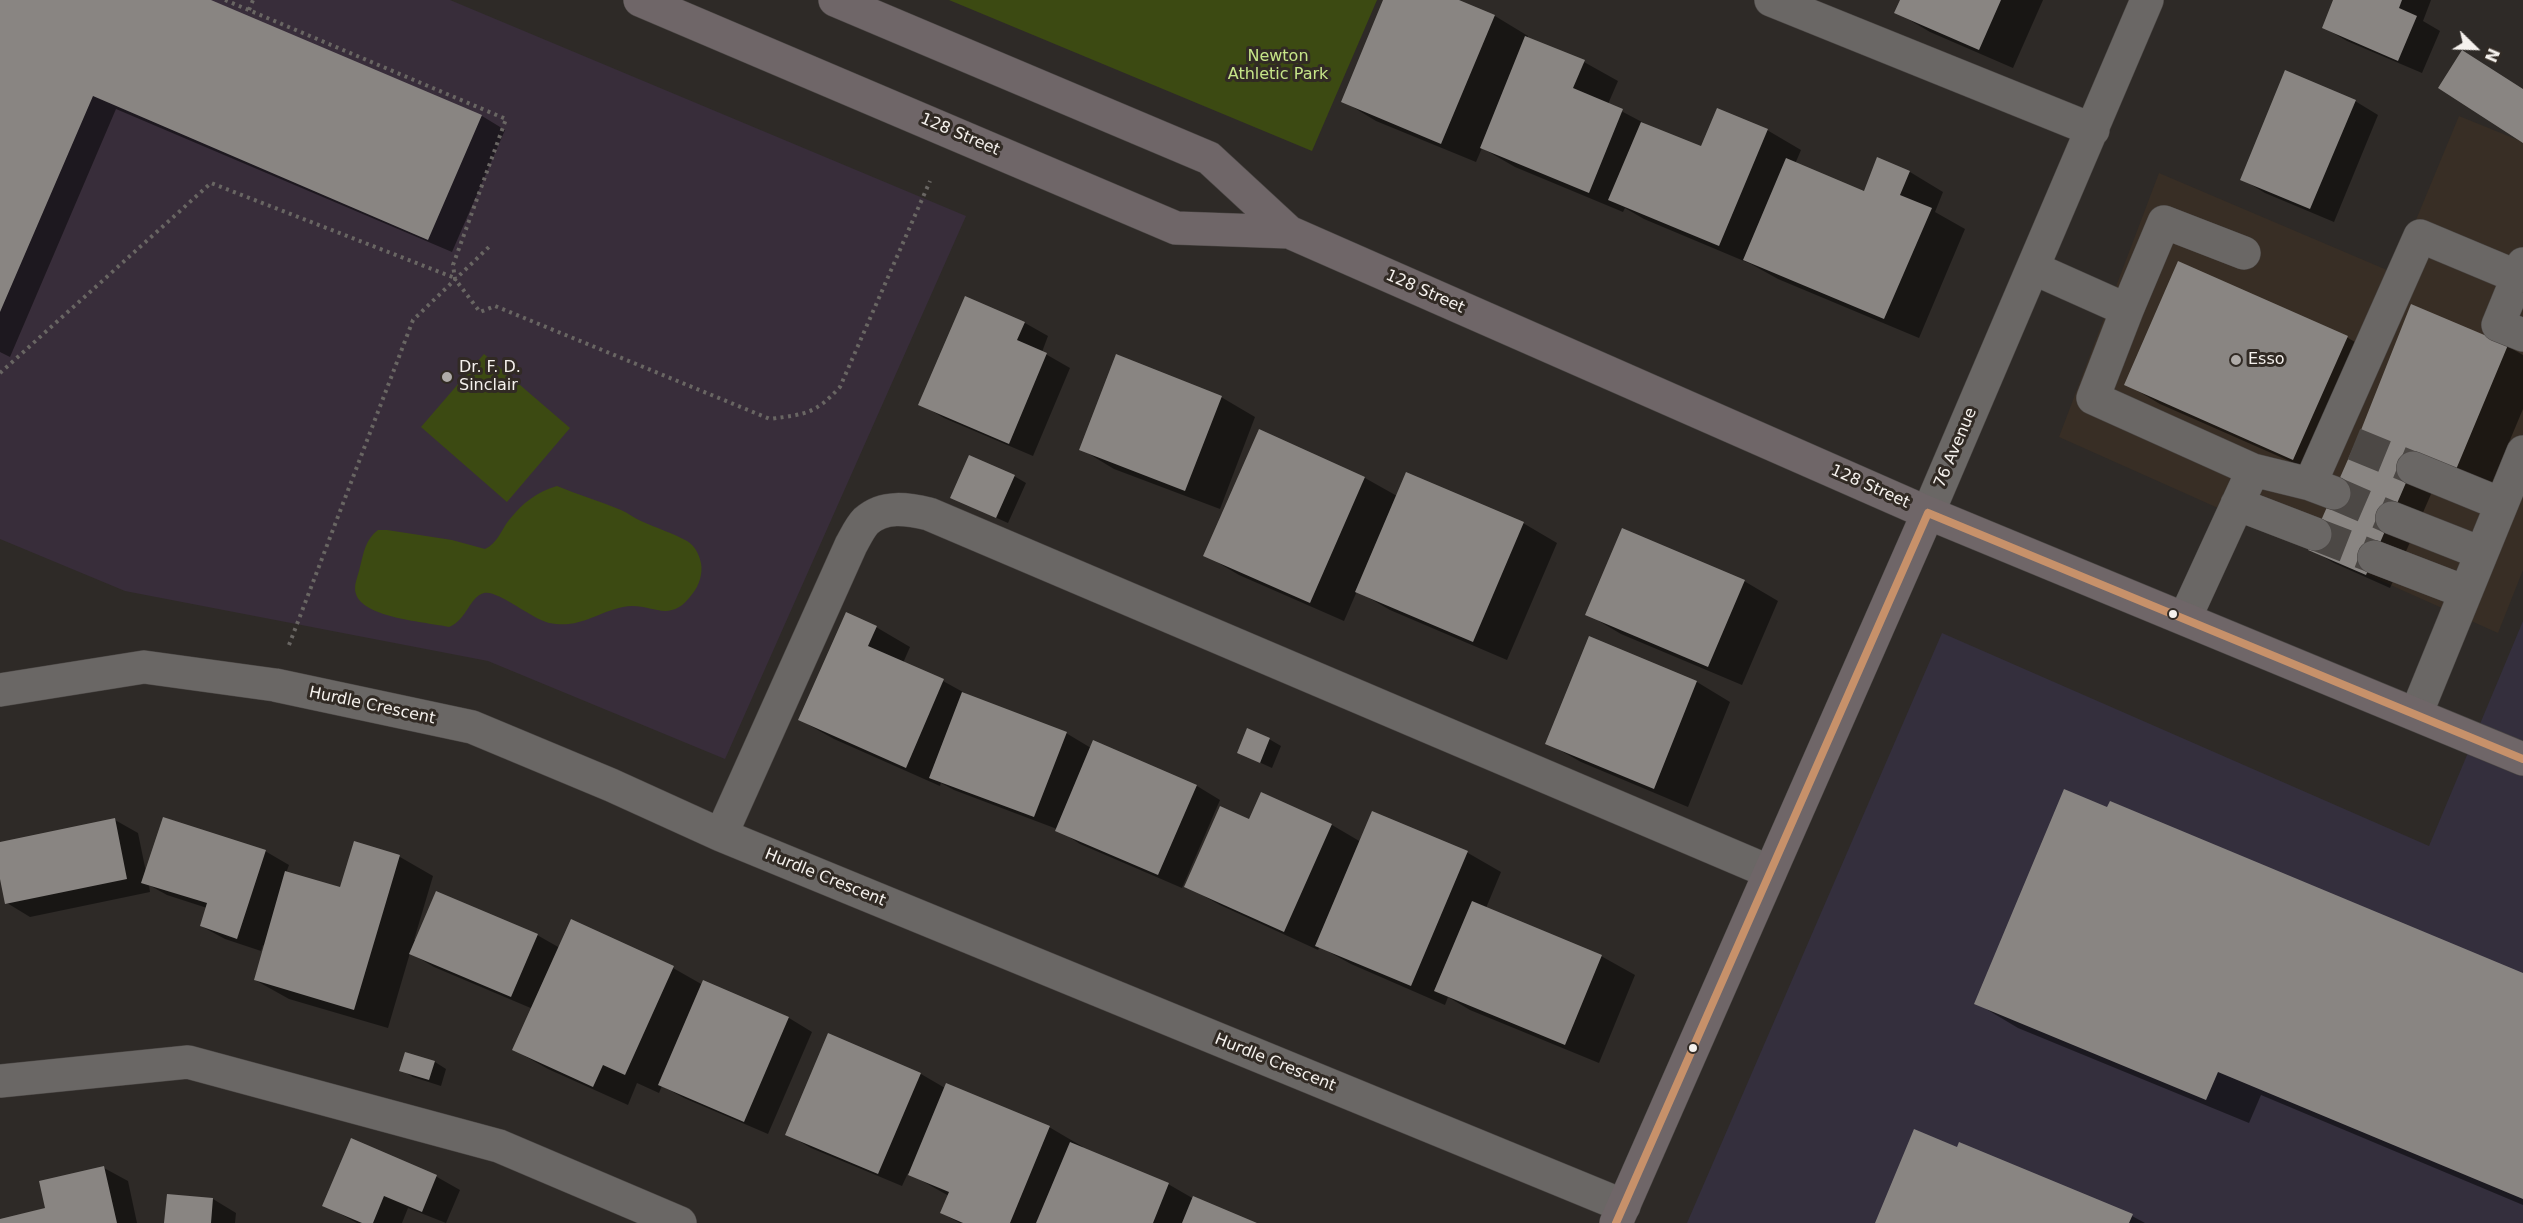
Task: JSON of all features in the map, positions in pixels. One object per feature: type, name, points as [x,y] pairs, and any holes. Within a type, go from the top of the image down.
[{"type":"main road","name":"128 Street","points":[[640,0],[1176,228],[1289,232]]},
{"type":"main road","name":"128 Street","points":[[835,0],[1209,158],[1289,232],[1928,513],[2523,759]]},
{"type":"main road","name":"76 Avenue","points":[[1620,1215],[1928,513]]},
{"type":"street","points":[[1771,0],[2093,130]]},
{"type":"street","name":"76 Avenue","points":[[1928,513],[2147,0]]},
{"type":"street","points":[[2244,253],[2164,222],[2093,398],[2253,470],[2322,488],[2343,439],[2420,236],[2520,271],[2498,325],[2523,335]]},
{"type":"street","points":[[2033,268],[2127,310]]},
{"type":"street","points":[[2416,714],[2523,452]]},
{"type":"street","points":[[2413,468],[2501,504]]},
{"type":"street","points":[[2185,618],[2253,470]]},
{"type":"street","points":[[2237,504],[2315,534]]},
{"type":"street","points":[[720,835],[851,545],[866,522],[885,511],[906,508],[929,514],[1770,873]]},
{"type":"street","points":[[2392,518],[2481,553]]},
{"type":"street","points":[[2374,557],[2465,592]]},
{"type":"street","name":"Hurdle Crescent","points":[[0,690],[144,667],[275,685],[472,727],[720,835],[1620,1215]]},
{"type":"street","points":[[0,1081],[188,1062],[499,1146],[680,1223]]},
{"type":"path","points":[[225,0],[506,119],[453,265],[455,279],[480,312],[495,306],[770,419],[805,414],[823,405],[840,387],[930,181]]},
{"type":"path","points":[[249,10],[253,0]]},
{"type":"path","points":[[0,373],[211,183],[455,279]]},
{"type":"path","points":[[288,646],[413,320],[492,244]]},
{"type":"shaded area","name":"Dr. F. D. Sinclair","points":[[0,0],[450,0],[966,216],[725,759],[488,661],[125,591],[0,539]]},
{"type":"shaded area","points":[[2459,116],[2523,142],[2523,570],[2498,633],[2059,437],[2159,173],[2394,273]]},
{"type":"shaded area","points":[[2523,621],[2523,1223],[1687,1223],[1942,633],[2429,846]]},
{"type":"green space","name":"Newton Athletic Park","points":[[949,0],[1377,0],[1312,151]]},
{"type":"green space","points":[[484,354],[570,428],[507,502],[421,427]]},
{"type":"green space","points":[[557,486],[621,510],[690,543],[698,553],[701,567],[700,579],[693,593],[676,609],[668,611],[633,606],[623,607],[579,622],[560,624],[541,620],[497,596],[484,593],[479,595],[460,619],[449,627],[383,614],[370,609],[361,602],[356,594],[355,584],[366,547],[370,538],[378,530],[452,540],[485,549],[496,540],[509,520],[525,503],[543,491]]},
{"type":"building","points":[[0,0],[211,0],[482,115],[428,240],[93,96],[0,312]]},
{"type":"building","points":[[1383,0],[1459,0],[1495,15],[1441,144],[1341,102]]},
{"type":"building","points":[[1900,0],[2001,0],[1979,50],[1894,13]]},
{"type":"building","points":[[2333,0],[2402,0],[2399,8],[2417,16],[2398,61],[2322,28]]},
{"type":"building","points":[[1525,36],[1585,60],[1573,88],[1623,109],[1589,193],[1480,148]]},
{"type":"building","points":[[2462,50],[2523,89],[2523,143],[2438,88]]},
{"type":"building","points":[[2285,70],[2356,100],[2310,209],[2240,180]]},
{"type":"building","points":[[1717,108],[1768,129],[1719,246],[1608,200],[1641,122],[1701,146]]},
{"type":"building","points":[[1877,157],[1910,171],[1900,195],[1932,208],[1884,319],[1743,260],[1786,158],[1864,191]]},
{"type":"building","name":"Esso","points":[[2178,261],[2348,336],[2293,460],[2124,385]]},
{"type":"building","points":[[965,296],[1025,322],[1017,340],[1047,353],[1009,444],[918,405]]},
{"type":"building","points":[[2411,304],[2508,345],[2455,472],[2418,455],[2366,575],[2308,550],[2361,430]]},
{"type":"building","points":[[1116,354],[1222,396],[1185,491],[1079,450]]},
{"type":"building","points":[[1259,429],[1365,477],[1310,603],[1203,556]]},
{"type":"building","points":[[969,455],[1015,475],[996,518],[950,498]]},
{"type":"building","points":[[1406,472],[1524,522],[1473,642],[1355,592]]},
{"type":"building","points":[[1622,528],[1745,580],[1708,667],[1585,615]]},
{"type":"building","points":[[846,612],[877,626],[868,646],[944,679],[906,768],[798,720]]},
{"type":"building","points":[[1589,636],[1697,681],[1654,789],[1545,744]]},
{"type":"building","points":[[962,692],[1067,732],[1034,817],[929,778]]},
{"type":"building","points":[[1247,728],[1270,738],[1260,763],[1237,753]]},
{"type":"building","points":[[1093,740],[1197,785],[1158,875],[1055,831]]},
{"type":"building","points":[[2064,789],[2107,807],[2110,801],[2523,973],[2523,1199],[2218,1072],[2206,1100],[1974,1004]]},
{"type":"building","points":[[1261,792],[1332,824],[1284,932],[1184,887],[1220,806],[1249,819]]},
{"type":"building","points":[[1372,811],[1468,851],[1411,986],[1315,946]]},
{"type":"building","points":[[163,817],[266,850],[237,939],[200,926],[207,903],[141,883]]},
{"type":"building","points":[[115,818],[127,879],[5,904],[0,879],[0,842]]},
{"type":"building","points":[[354,841],[400,855],[354,1010],[254,980],[285,871],[340,887]]},
{"type":"building","points":[[436,891],[538,934],[511,997],[409,954]]},
{"type":"building","points":[[1472,901],[1602,955],[1565,1045],[1434,991]]},
{"type":"building","points":[[571,919],[674,966],[625,1075],[603,1065],[593,1087],[512,1050]]},
{"type":"building","points":[[703,980],[789,1017],[744,1122],[658,1085]]},
{"type":"building","points":[[828,1033],[921,1073],[878,1174],[785,1135]]},
{"type":"building","points":[[405,1052],[435,1061],[429,1080],[399,1071]]},
{"type":"building","points":[[946,1083],[1050,1126],[1010,1223],[963,1223],[940,1213],[949,1192],[908,1175]]},
{"type":"building","points":[[1914,1129],[1957,1147],[1959,1142],[2133,1214],[2129,1223],[1875,1223]]},
{"type":"building","points":[[351,1138],[437,1175],[422,1212],[384,1196],[373,1223],[362,1223],[322,1206]]},
{"type":"building","points":[[1070,1142],[1169,1183],[1153,1223],[1036,1223]]},
{"type":"building","points":[[104,1166],[117,1223],[0,1223],[0,1219],[45,1208],[39,1181]]},
{"type":"building","points":[[167,1194],[213,1198],[211,1223],[164,1223]]},
{"type":"building","points":[[1193,1196],[1257,1223],[1182,1223]]},
{"type":"tunnel","points":[[2354,444],[2413,468]]},
{"type":"tunnel","points":[[2334,493],[2392,518]]},
{"type":"tunnel","points":[[2315,534],[2374,557]]},
{"type":"transit line","points":[[1928,513],[2523,759]]},
{"type":"transit line","points":[[1616,1223],[1928,513]]},
{"type":"place","name":"Esso","points":[[2236,360]]},
{"type":"place","name":"Dr. F. D. Sinclair","points":[[447,377]]}]
